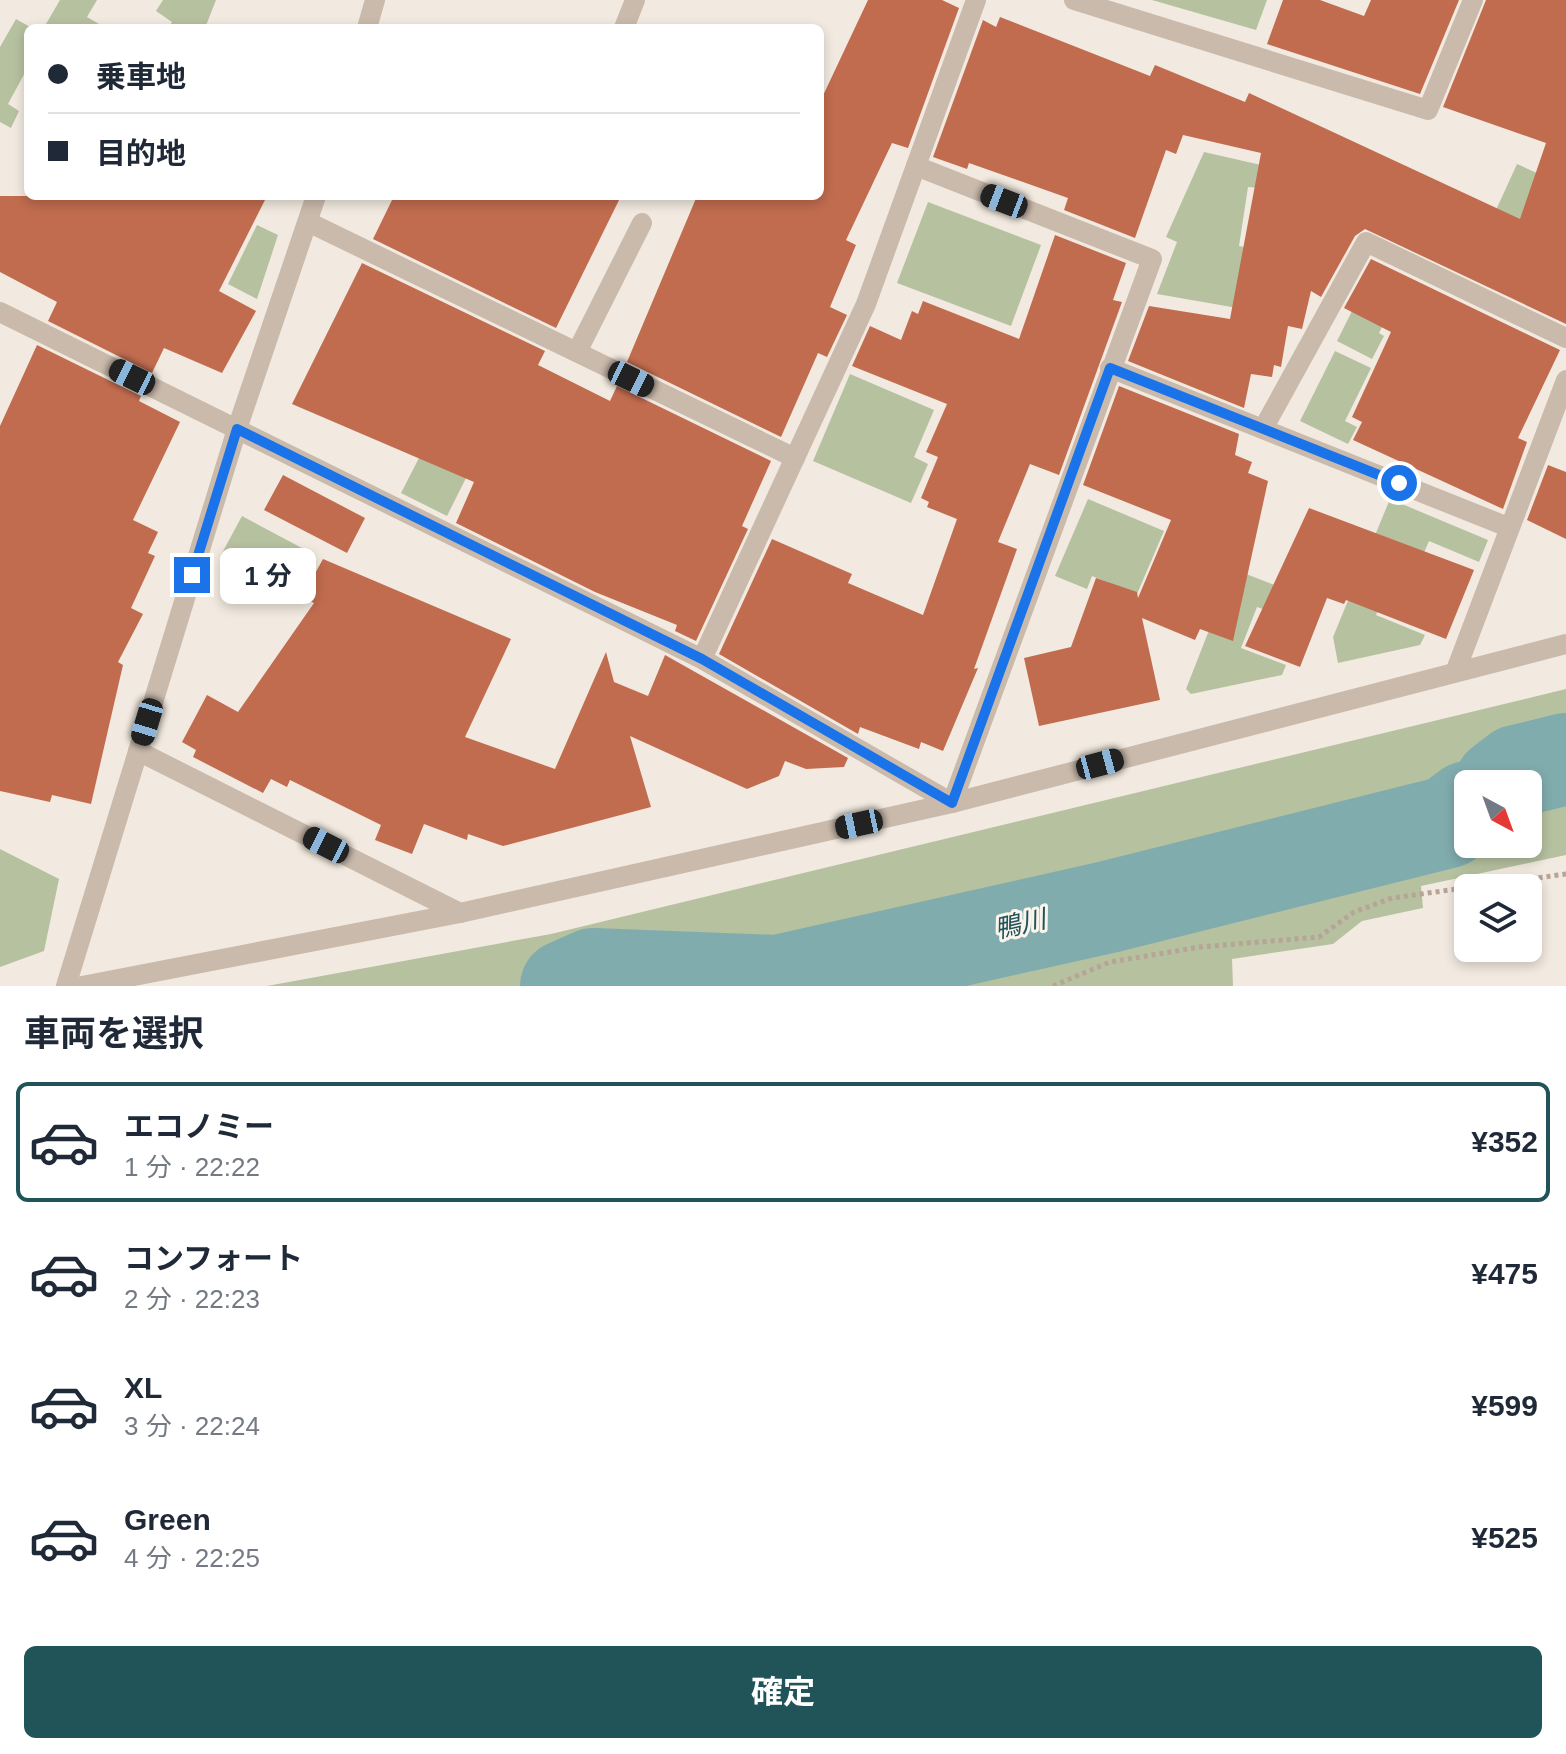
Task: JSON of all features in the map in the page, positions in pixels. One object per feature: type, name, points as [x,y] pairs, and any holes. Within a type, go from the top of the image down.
[{"type":"street","points":[[626,24],[635,0]]},
{"type":"street","points":[[702,659],[866,304],[976,0]]},
{"type":"street","points":[[1074,0],[1428,110],[1473,0]]},
{"type":"street","points":[[368,24],[371,2]]},
{"type":"street","points":[[916,166],[1152,259],[952,803]]},
{"type":"street","points":[[66,986],[237,429],[315,200]]},
{"type":"street","points":[[308,222],[795,458]]},
{"type":"street","points":[[577,352],[642,223]]},
{"type":"street","points":[[1263,429],[1366,242],[1566,338]]},
{"type":"street","points":[[0,312],[702,659],[952,803]]},
{"type":"street","points":[[1110,368],[1508,527]]},
{"type":"street","points":[[1456,670],[1566,380]]},
{"type":"street","points":[[82,986],[460,913],[952,803],[1456,670],[1566,644]]},
{"type":"street","points":[[138,751],[460,913]]},
{"type":"path","points":[[1053,986],[1110,962],[1200,947],[1319,937],[1354,912],[1392,898],[1566,874]]},
{"type":"green space","points":[[60,0],[97,0],[87,17],[99,24],[46,24]]},
{"type":"green space","points":[[163,0],[216,0],[207,24],[171,24],[156,11]]},
{"type":"green space","points":[[1152,0],[1267,0],[1256,30]]},
{"type":"green space","points":[[16,19],[25,24],[24,74],[8,104],[19,111],[11,128],[0,122],[0,47]]},
{"type":"green space","points":[[1204,152],[1274,168],[1271,189],[1248,187],[1239,246],[1264,251],[1266,313],[1157,294],[1177,242],[1166,237]]},
{"type":"green space","points":[[1517,164],[1566,186],[1470,267]]},
{"type":"green space","points":[[928,202],[1041,245],[1011,326],[897,283]]},
{"type":"green space","points":[[257,225],[278,235],[257,299],[228,284]]},
{"type":"green space","points":[[1371,273],[1386,319],[1379,333],[1384,336],[1372,359],[1337,341]]},
{"type":"green space","points":[[1335,351],[1371,368],[1345,421],[1357,427],[1348,444],[1300,421]]},
{"type":"green space","points":[[850,374],[934,410],[914,457],[928,464],[911,503],[813,461]]},
{"type":"green space","points":[[439,419],[484,442],[447,516],[401,493]]},
{"type":"green space","points":[[1088,499],[1164,531],[1137,594],[1092,576],[1087,589],[1055,576]]},
{"type":"green space","points":[[1390,499],[1488,540],[1479,562],[1429,541],[1420,562],[1401,554],[1376,615],[1425,635],[1420,645],[1338,663],[1333,637]]},
{"type":"green space","points":[[242,516],[315,555],[292,594],[221,555]]},
{"type":"green space","points":[[1233,569],[1282,588],[1272,612],[1257,607],[1241,648],[1286,665],[1282,675],[1191,694],[1186,689]]},
{"type":"green space","points":[[1566,689],[1566,743],[1498,760],[1484,770],[1454,770],[1454,790],[1427,809],[868,950],[710,966],[585,961],[533,986],[267,986],[551,934]]},
{"type":"green space","points":[[1566,771],[1566,855],[1477,874],[1454,874],[1454,879],[1421,886],[1423,908],[1362,921],[1333,944],[1232,959],[1233,986],[829,986],[897,976],[1089,923],[1454,839],[1454,858],[1542,858],[1542,778]]},
{"type":"green space","points":[[0,849],[59,879],[44,951],[0,967]]},
{"type":"building","points":[[868,0],[942,0],[959,8],[908,148],[892,143],[846,240],[856,245],[830,307],[847,315],[827,357],[818,353],[781,437],[627,362],[695,200],[824,200],[824,94]]},
{"type":"building","points":[[1283,0],[1320,0],[1364,16],[1371,0],[1459,0],[1420,94],[1267,44]]},
{"type":"building","points":[[1486,0],[1566,0],[1566,324],[1365,229],[1355,236],[1321,297],[1311,291],[1302,329],[1288,326],[1281,367],[1274,365],[1272,377],[1251,374],[1244,408],[1128,361],[1149,306],[1230,319],[1261,153],[1183,135],[1176,154],[1166,150],[1135,238],[1064,210],[1068,198],[969,163],[967,169],[933,157],[983,20],[996,27],[1000,17],[1150,76],[1155,65],[1245,102],[1249,93],[1520,219],[1546,143],[1443,107]]},
{"type":"building","points":[[0,196],[24,196],[24,200],[265,200],[219,291],[256,311],[222,373],[164,348],[152,373],[48,321],[57,302],[0,272]]},
{"type":"building","points":[[392,200],[619,200],[556,328],[373,239]]},
{"type":"building","points":[[1055,235],[1126,263],[1113,300],[1122,302],[1059,475],[1030,464],[998,542],[1017,549],[974,669],[978,668],[943,751],[921,742],[919,749],[860,727],[858,734],[719,654],[772,539],[852,574],[848,583],[923,615],[957,519],[927,507],[929,502],[921,498],[938,457],[926,452],[947,404],[852,366],[870,326],[901,340],[912,311],[918,314],[923,301],[1019,339]]},
{"type":"building","points":[[1371,259],[1560,350],[1518,438],[1527,442],[1503,509],[1353,440],[1362,422],[1352,417],[1391,332],[1344,308]]},
{"type":"building","points":[[362,263],[545,351],[538,365],[610,401],[617,386],[771,461],[742,526],[748,529],[696,641],[675,631],[677,625],[595,592],[456,523],[474,482],[292,404]]},
{"type":"building","points":[[37,345],[141,396],[139,401],[180,422],[133,520],[158,532],[148,553],[155,556],[131,608],[143,614],[118,662],[123,665],[91,804],[52,795],[50,802],[0,791],[0,426]]},
{"type":"building","points":[[1119,386],[1239,434],[1235,455],[1252,462],[1248,473],[1268,481],[1233,641],[1200,629],[1195,640],[1142,618],[1160,700],[1039,726],[1024,658],[1071,647],[1096,578],[1137,592],[1138,598],[1171,520],[1083,485]]},
{"type":"building","points":[[1548,465],[1566,472],[1566,539],[1527,520]]},
{"type":"building","points":[[283,475],[365,518],[347,553],[264,510]]},
{"type":"building","points":[[1309,508],[1474,570],[1446,639],[1346,600],[1344,604],[1327,598],[1300,667],[1245,646]]},
{"type":"building","points":[[323,559],[511,639],[465,737],[555,769],[606,652],[614,682],[648,696],[665,655],[848,758],[844,767],[806,769],[785,761],[779,776],[747,789],[630,736],[651,807],[503,846],[468,834],[467,840],[424,824],[412,854],[375,840],[381,825],[290,780],[287,787],[271,779],[263,793],[193,757],[196,750],[182,742],[207,695],[238,712],[314,603],[302,597]]},
{"type":"waterway","name":"鴨川","points":[[1521,770],[1566,759]]},
{"type":"waterway","name":"鴨川","points":[[566,986],[593,974],[778,981],[1108,907],[1448,822],[1454,818]]},
{"type":"route","points":[[192,575],[237,429],[702,659],[952,803],[1110,368],[1399,483]]}]
